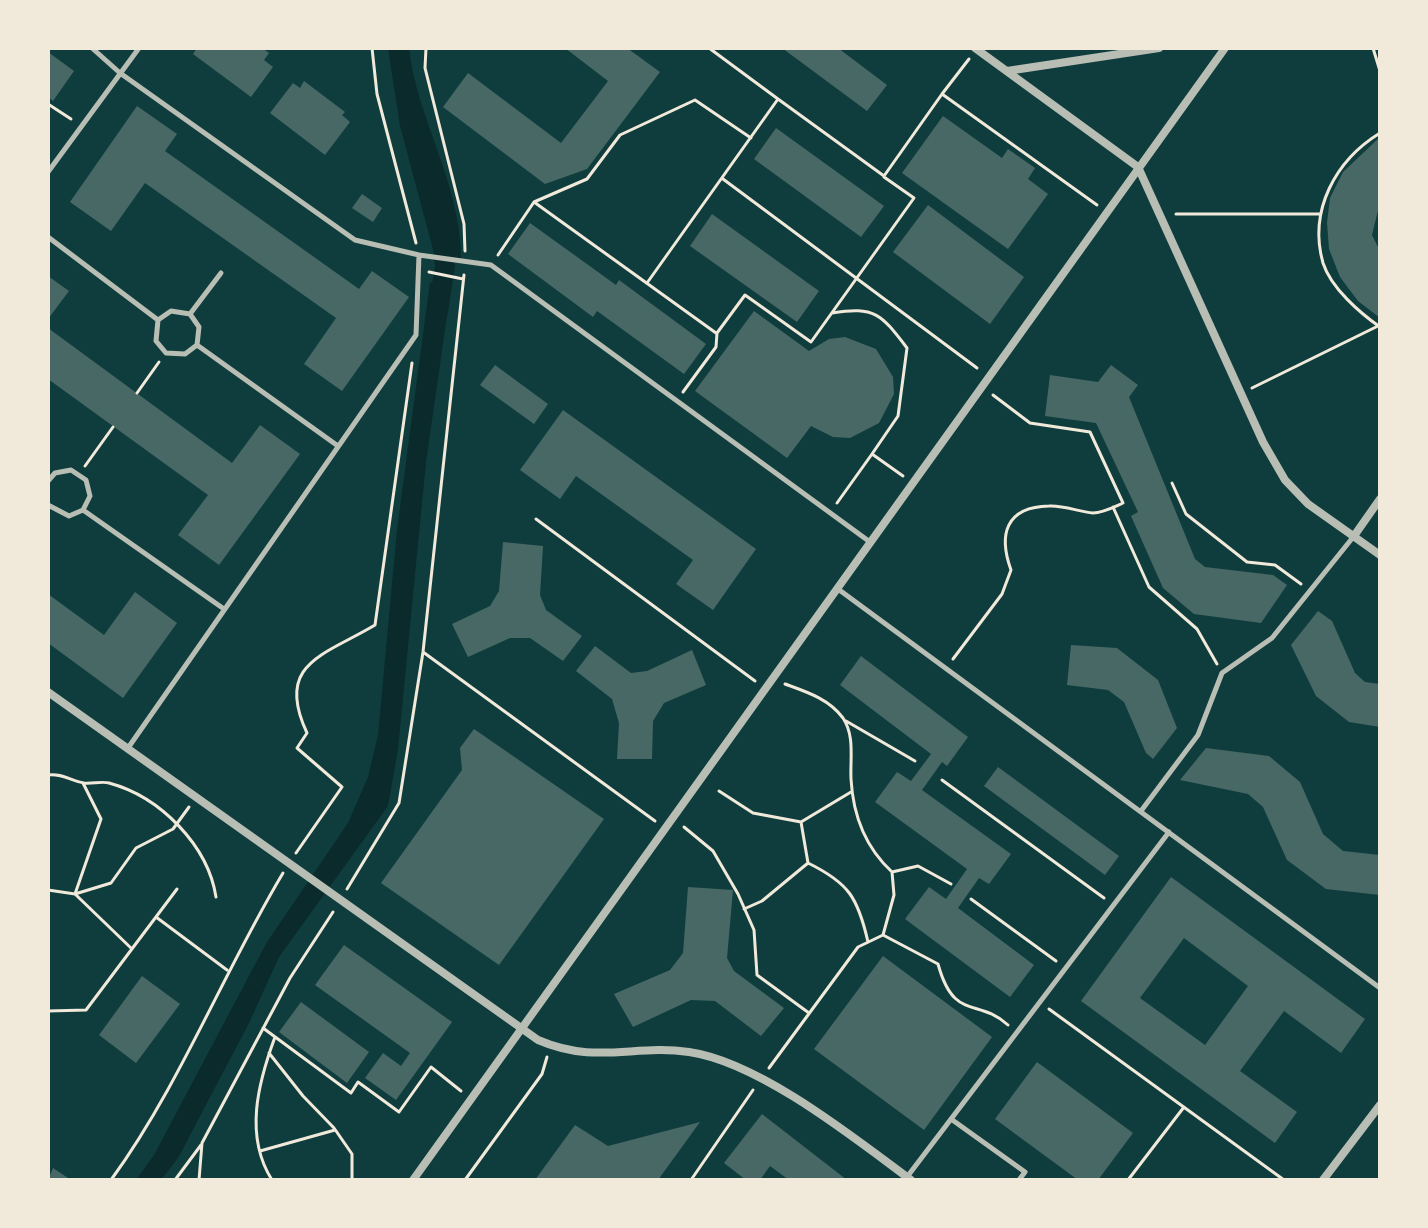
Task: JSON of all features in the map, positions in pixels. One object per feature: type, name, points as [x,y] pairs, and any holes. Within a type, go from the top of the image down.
[{"type":"street","points":[[1007,71],[1159,48]]},
{"type":"street","points":[[413,1180],[1225,48]]},
{"type":"street","points":[[976,49],[1138,167],[1241,393],[1285,480],[1308,504],[1380,555]]},
{"type":"street","points":[[1354,536],[1380,499]]},
{"type":"street","points":[[48,692],[342,898],[520,1028],[550,1045],[581,1054],[686,1052],[724,1059],[762,1077],[909,1179]]},
{"type":"street","points":[[1323,1180],[1380,1105]]},
{"type":"lane","points":[[92,48],[120,73],[355,240],[419,255],[491,265],[870,542]]},
{"type":"lane","points":[[48,172],[139,48]]},
{"type":"lane","points":[[48,237],[158,320]]},
{"type":"lane","points":[[128,748],[416,335],[419,255]]},
{"type":"lane","points":[[190,314],[221,273]]},
{"type":"lane","points":[[171,311],[190,314],[199,327],[197,345],[185,354],[166,353],[156,341],[158,320],[171,311]]},
{"type":"lane","points":[[197,345],[338,446]]},
{"type":"lane","points":[[48,479],[63,470],[80,474],[89,488],[88,503],[83,510],[69,516],[49,510]]},
{"type":"lane","points":[[83,510],[224,609]]},
{"type":"lane","points":[[1141,811],[1198,735],[1222,673],[1272,638],[1354,536]]},
{"type":"lane","points":[[837,589],[1380,988]]},
{"type":"lane","points":[[909,1179],[1169,832]]},
{"type":"lane","points":[[951,1119],[1025,1172],[1019,1180]]},
{"type":"path","points":[[372,48],[377,94],[419,255]]},
{"type":"path","points":[[175,1180],[202,1143],[290,978],[399,803],[423,652],[465,262],[464,224],[425,68],[426,48]]},
{"type":"path","points":[[676,402],[716,347],[717,333],[745,295],[811,342],[914,198],[709,48]]},
{"type":"path","points":[[1373,48],[1380,71]]},
{"type":"path","points":[[884,176],[976,49]]},
{"type":"path","points":[[942,94],[1107,212]]},
{"type":"path","points":[[647,283],[778,99]]},
{"type":"path","points":[[491,265],[534,202],[587,179],[620,135],[695,100],[751,138]]},
{"type":"path","points":[[48,104],[82,126]]},
{"type":"path","points":[[1241,393],[1379,326],[1349,301],[1323,265],[1320,214],[1332,179],[1361,145],[1380,133]]},
{"type":"path","points":[[723,179],[990,377]]},
{"type":"path","points":[[534,202],[717,333]]},
{"type":"path","points":[[1160,214],[1320,214]]},
{"type":"path","points":[[418,270],[463,279]]},
{"type":"path","points":[[830,513],[898,416],[907,348],[884,317],[861,309],[832,313]]},
{"type":"path","points":[[111,1180],[140,1140],[228,970],[289,862],[342,787],[297,748],[307,733],[295,709],[295,687],[304,667],[321,653],[375,625],[416,335]]},
{"type":"path","points":[[137,393],[166,353]]},
{"type":"path","points":[[946,668],[1002,594],[1011,570],[1003,548],[1008,523],[1024,510],[1051,506],[1096,514],[1123,503],[1090,432],[1030,423],[983,387]]},
{"type":"path","points":[[80,474],[113,427]]},
{"type":"path","points":[[872,454],[913,483]]},
{"type":"path","points":[[1172,483],[1186,514],[1247,562],[1275,565],[1309,591]]},
{"type":"path","points":[[1113,507],[1149,587],[1197,629],[1222,673]]},
{"type":"path","points":[[536,519],[765,688]]},
{"type":"path","points":[[423,652],[664,828]]},
{"type":"path","points":[[772,678],[822,699],[844,719],[915,761]]},
{"type":"path","points":[[693,1179],[762,1077],[858,947],[883,935],[894,895],[892,872],[875,857],[855,813],[852,742],[844,719]]},
{"type":"path","points":[[48,775],[65,776],[83,783],[109,783],[140,797],[177,824],[203,857],[213,879],[216,897]]},
{"type":"path","points":[[942,780],[1113,904]]},
{"type":"path","points":[[75,894],[101,819],[83,783]]},
{"type":"path","points":[[719,791],[753,813],[801,822],[853,791]]},
{"type":"path","points":[[48,890],[75,894],[111,883],[136,848],[177,824],[196,797]]},
{"type":"path","points":[[672,817],[713,851],[754,930],[757,975],[809,1013]]},
{"type":"path","points":[[801,822],[808,863]]},
{"type":"path","points":[[744,909],[762,901],[808,863]]},
{"type":"path","points":[[808,863],[837,877],[859,905],[868,942]]},
{"type":"path","points":[[892,872],[918,866],[951,884]]},
{"type":"path","points":[[48,1011],[86,1010],[177,889]]},
{"type":"path","points":[[75,894],[132,949]]},
{"type":"path","points":[[971,899],[1065,968]]},
{"type":"path","points":[[156,917],[228,970]]},
{"type":"path","points":[[883,935],[938,964],[944,986],[967,1009],[998,1017],[1017,1032]]},
{"type":"path","points":[[1040,1002],[1284,1180]]},
{"type":"path","points":[[263,1028],[351,1093],[358,1082],[399,1112],[431,1067],[471,1098]]},
{"type":"path","points":[[272,1180],[262,1165],[256,1129],[257,1094],[275,1037]]},
{"type":"path","points":[[465,1180],[542,1074],[550,1045]]},
{"type":"path","points":[[269,1053],[352,1154],[352,1180]]},
{"type":"path","points":[[1128,1180],[1184,1107]]},
{"type":"path","points":[[260,1151],[335,1130]]},
{"type":"path","points":[[199,1180],[202,1143]]},
{"type":"water","points":[[388,48],[409,48],[420,101],[454,204],[461,259],[434,253],[400,126]]},
{"type":"water","points":[[430,282],[451,288],[426,462],[398,749],[388,806],[279,957],[249,1023],[178,1158],[161,1180],[136,1180],[154,1155],[267,942],[348,823],[368,777],[378,735],[397,530]]},
{"type":"building","points":[[197,48],[262,48],[269,53],[264,60],[273,67],[251,97],[193,54]]},
{"type":"building","points":[[565,48],[627,48],[660,72],[587,169],[545,184],[443,107],[468,73],[561,143],[608,81]]},
{"type":"building","points":[[782,48],[838,48],[887,85],[867,111]]},
{"type":"building","points":[[48,52],[74,71],[53,101],[48,97]]},
{"type":"building","points":[[304,81],[345,112],[342,115],[350,122],[325,155],[270,113],[293,83],[300,88]]},
{"type":"building","points":[[137,106],[177,134],[165,151],[359,289],[372,271],[409,297],[342,391],[304,364],[336,318],[145,183],[111,231],[70,202]]},
{"type":"building","points":[[943,116],[1002,158],[1008,149],[1035,168],[1028,179],[1048,194],[1008,249],[902,173]]},
{"type":"building","points":[[776,128],[884,206],[861,237],[754,159]]},
{"type":"building","points":[[1380,137],[1380,202],[1372,235],[1380,251],[1380,318],[1358,301],[1340,277],[1329,249],[1327,223],[1330,198],[1343,172]]},
{"type":"building","points":[[362,194],[382,208],[373,222],[352,208]]},
{"type":"building","points":[[928,205],[1024,277],[990,324],[893,252]]},
{"type":"building","points":[[712,214],[819,291],[797,322],[690,246]]},
{"type":"building","points":[[530,223],[616,285],[619,280],[706,344],[684,374],[597,311],[593,317],[508,254]]},
{"type":"building","points":[[48,276],[69,291],[48,319]]},
{"type":"building","points":[[754,311],[809,351],[829,339],[845,337],[876,349],[893,377],[894,394],[879,423],[850,438],[833,437],[811,426],[787,458],[695,391]]},
{"type":"building","points":[[48,328],[232,463],[260,425],[300,454],[219,565],[178,535],[208,495],[48,379]]},
{"type":"building","points":[[495,365],[548,404],[534,424],[480,385]]},
{"type":"building","points":[[1111,365],[1138,385],[1129,397],[1195,559],[1205,567],[1273,575],[1287,585],[1261,623],[1194,614],[1163,588],[1131,516],[1138,512],[1096,423],[1045,416],[1050,375],[1098,382]]},
{"type":"building","points":[[563,410],[756,549],[713,610],[676,584],[693,560],[576,476],[560,499],[520,470]]},
{"type":"building","points":[[503,542],[543,546],[540,595],[546,610],[582,636],[563,661],[530,638],[510,638],[468,657],[452,624],[490,606],[499,591]]},
{"type":"building","points":[[135,592],[177,623],[123,698],[48,643],[48,594],[104,635]]},
{"type":"building","points":[[1318,611],[1332,621],[1355,673],[1365,682],[1380,684],[1380,727],[1349,722],[1316,696],[1291,645]]},
{"type":"building","points":[[1071,645],[1117,648],[1158,680],[1177,728],[1153,759],[1146,753],[1124,702],[1108,690],[1067,685]]},
{"type":"building","points":[[595,646],[631,673],[647,671],[692,650],[706,685],[664,703],[653,721],[652,759],[617,759],[619,723],[612,699],[576,671]]},
{"type":"building","points":[[861,656],[968,737],[947,766],[942,762],[922,790],[1011,854],[989,884],[979,878],[958,908],[1034,965],[1010,997],[905,919],[929,887],[946,899],[967,869],[875,802],[897,772],[911,781],[931,754],[840,685]]},
{"type":"building","points":[[474,729],[604,819],[499,965],[381,883],[462,770],[460,748]]},
{"type":"building","points":[[1206,748],[1269,756],[1300,782],[1323,834],[1343,851],[1380,855],[1380,895],[1326,889],[1287,860],[1263,807],[1248,794],[1180,780]]},
{"type":"building","points":[[998,767],[1119,856],[1105,875],[984,786]]},
{"type":"building","points":[[1171,877],[1365,1019],[1341,1053],[1284,1011],[1240,1071],[1297,1112],[1275,1143],[1081,1001]],"holes":[[[1184,938],[1248,986],[1205,1045],[1140,998]]]},
{"type":"building","points":[[688,887],[733,890],[727,958],[734,971],[784,1008],[761,1036],[715,1001],[691,1000],[633,1027],[614,994],[670,970],[683,953]]},
{"type":"building","points":[[344,945],[452,1022],[396,1100],[365,1078],[383,1053],[401,1066],[410,1053],[315,985]]},
{"type":"building","points":[[883,956],[992,1037],[924,1130],[814,1049]]},
{"type":"building","points":[[142,976],[180,1004],[136,1063],[99,1035]]},
{"type":"building","points":[[301,1002],[369,1052],[347,1083],[279,1032]]},
{"type":"building","points":[[1037,1062],[1133,1133],[1098,1180],[1078,1180],[995,1119]]},
{"type":"building","points":[[762,1114],[847,1180],[789,1180],[770,1166],[760,1180],[746,1180],[724,1163]]},
{"type":"building","points":[[700,1122],[658,1180],[535,1180],[575,1125],[608,1146]]},
{"type":"building","points":[[53,1168],[71,1180],[48,1180]]},
{"type":"waterway","points":[[438,311],[445,266],[441,228]]}]
